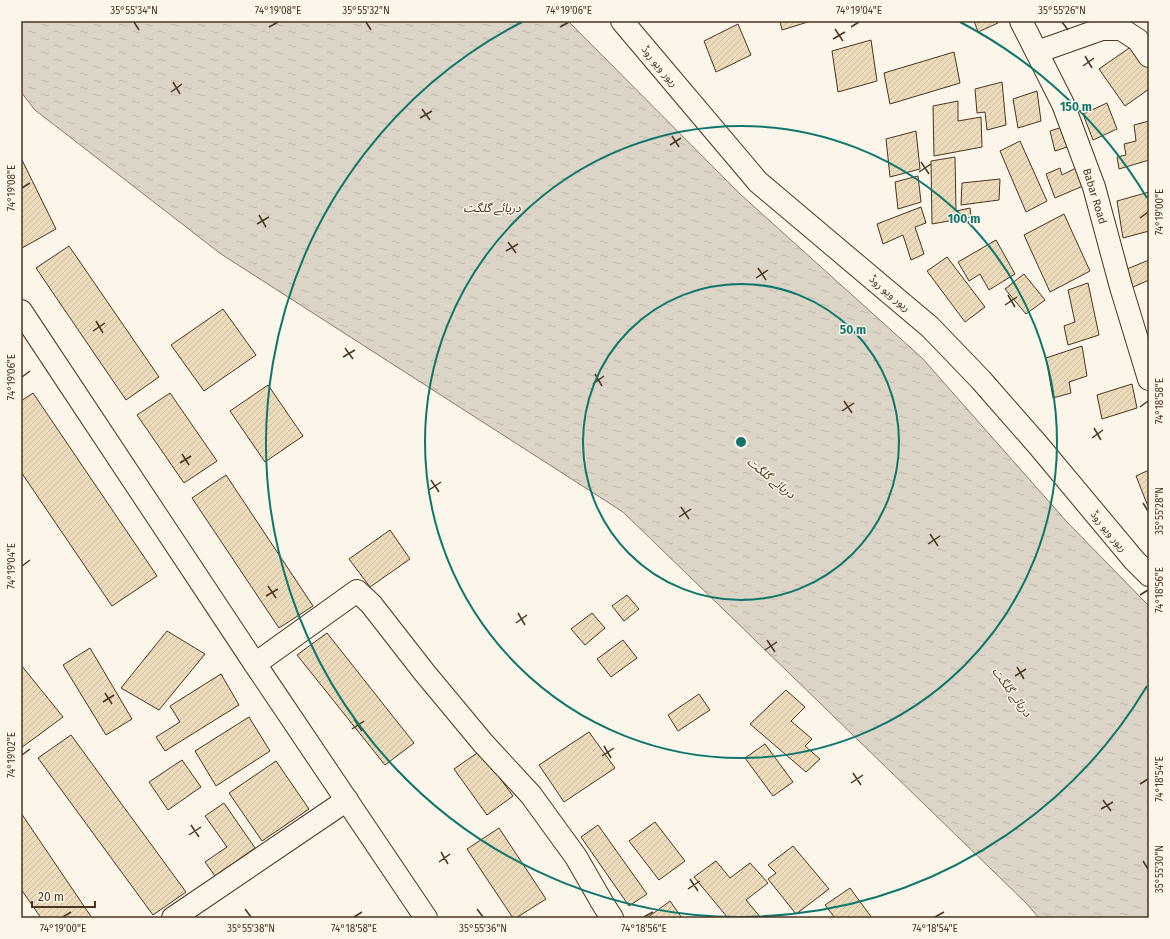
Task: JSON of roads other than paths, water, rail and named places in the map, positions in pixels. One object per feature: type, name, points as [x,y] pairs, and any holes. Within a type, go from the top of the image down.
[{"type":"main road","name":"ریور ویو روڈ","points":[[622,21],[758,182],[930,327],[981,380],[1038,445],[1134,560],[1149,575]]},
{"type":"main road","name":"Babar Road","points":[[1021,21],[1063,104],[1094,187],[1121,287],[1148,375]]},
{"type":"main road","points":[[1037,52],[1102,29],[1121,29],[1138,40],[1149,56]]},
{"type":"main road","points":[[21,311],[255,664],[426,918]]},
{"type":"main road","points":[[255,664],[357,591],[371,604],[424,672],[473,731],[531,795],[576,857],[612,918]]},
{"type":"main road","points":[[173,918],[346,800]]},
{"type":"water","name":"دریائے گلگت","points":[[21,21],[568,21],[740,194],[922,358],[1067,522],[1149,606],[1149,918],[1039,918],[1026,903],[623,512],[221,254],[35,110],[21,92]]}]
